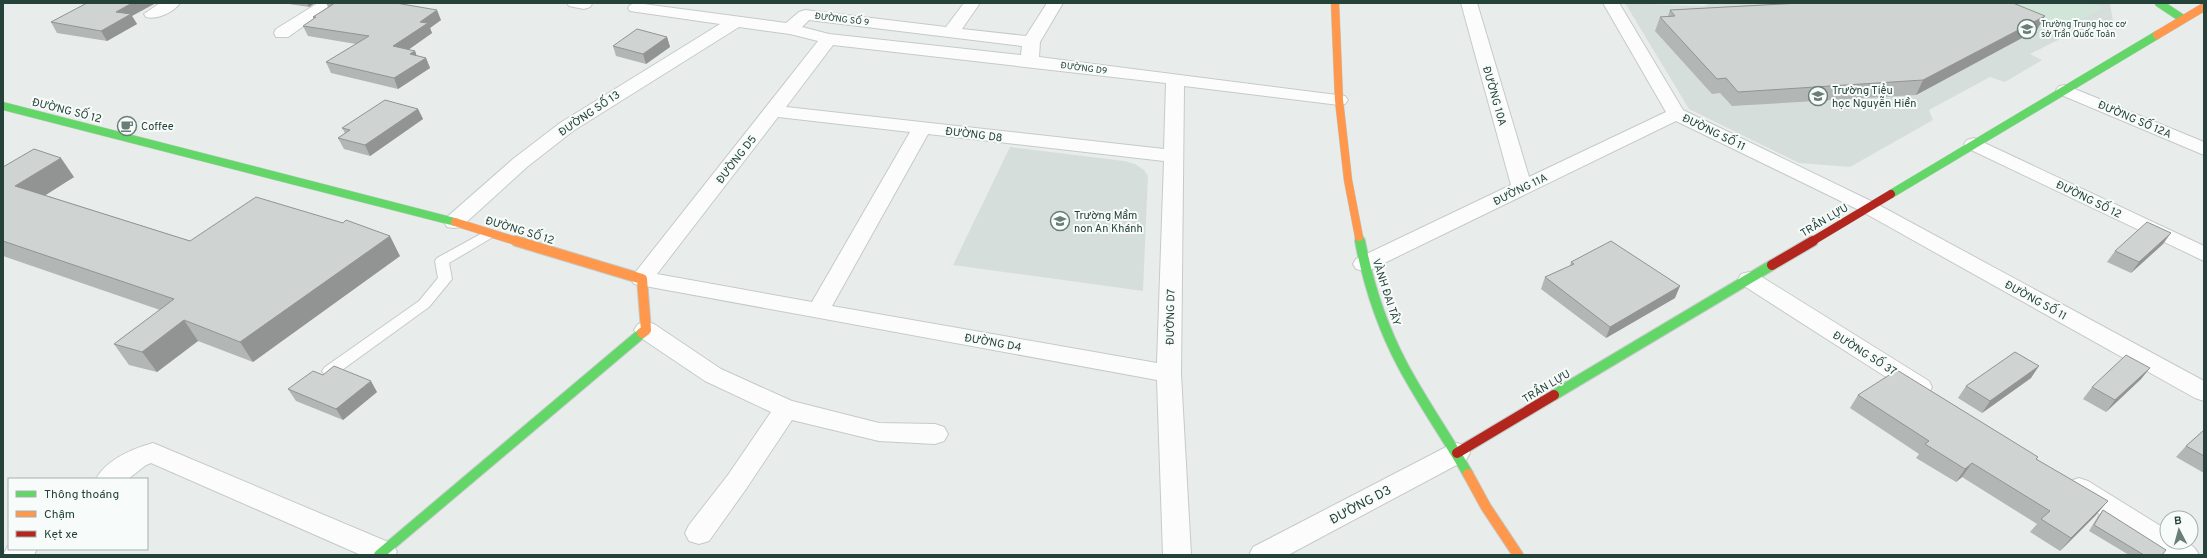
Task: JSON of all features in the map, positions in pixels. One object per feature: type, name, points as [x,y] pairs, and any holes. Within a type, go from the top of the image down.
[{"type":"street","points":[[152,14],[172,3]]},
{"type":"street","points":[[282,33],[329,3]]},
{"type":"street","points":[[951,32],[972,3]]},
{"type":"street","points":[[1030,61],[1031,42],[1055,3]]},
{"type":"street","name":"VÀNH ĐAI TÂY","points":[[1335,3],[1339,100],[1348,180],[1364,264],[1388,335],[1404,366],[1457,453],[1486,507],[1518,555]]},
{"type":"street","name":"ĐƯỜNG 10A","points":[[1469,3],[1522,188]]},
{"type":"street","name":"ĐƯỜNG SỐ 11","points":[[1611,3],[1676,114],[1868,207],[2204,392]]},
{"type":"street","points":[[2159,3],[2183,19]]},
{"type":"street","points":[[638,5],[790,29]]},
{"type":"street","name":"TRẦN LỰU","points":[[1457,453],[2204,7]]},
{"type":"street","name":"ĐƯỜNG SỐ 9","points":[[790,29],[810,9],[951,32],[1031,42]]},
{"type":"street","name":"ĐƯỜNG SỐ 13","points":[[454,222],[543,145],[618,93],[674,62],[737,21]]},
{"type":"street","name":"ĐƯỜNG D9","points":[[790,29],[829,38],[1030,61],[1339,100]]},
{"type":"street","name":"ĐƯỜNG D5","points":[[642,279],[774,111],[829,38]]},
{"type":"street","name":"ĐƯỜNG D7","points":[[1175,79],[1169,374],[1177,555]]},
{"type":"street","name":"ĐƯỜNG SỐ 12A","points":[[2065,90],[2204,149]]},
{"type":"street","name":"ĐƯỜNG SỐ 12","points":[[3,106],[454,222],[488,234],[642,279]]},
{"type":"street","name":"ĐƯỜNG D8","points":[[774,111],[1173,156]]},
{"type":"street","name":"ĐƯỜNG 11A","points":[[1364,264],[1676,114]]},
{"type":"street","points":[[818,311],[922,128]]},
{"type":"street","name":"ĐƯỜNG SỐ 12","points":[[1974,144],[2204,254]]},
{"type":"street","points":[[642,279],[646,330]]},
{"type":"street","name":"ĐƯỜNG D4","points":[[642,279],[1169,374]]},
{"type":"street","name":"ĐƯỜNG SỐ 37","points":[[1749,279],[1937,398]]},
{"type":"street","points":[[646,330],[713,375],[786,409],[879,432],[935,434]]},
{"type":"street","points":[[110,478],[138,457],[153,453],[381,553],[646,330]]},
{"type":"street","points":[[698,533],[736,482],[786,409]]},
{"type":"street","name":"ĐƯỜNG D3","points":[[1263,555],[1457,453]]},
{"type":"street","points":[[2057,474],[2185,555]]},
{"type":"lane","points":[[330,371],[424,304],[445,279],[442,261],[488,234]]},
{"type":"shaded area","name":"Trường Tiểu học Nguyễn Hiền","points":[[1625,3],[1704,6],[1711,3],[2110,3],[2113,21],[2081,39],[2062,38],[2030,54],[2042,60],[2005,82],[1990,77],[1929,110],[1933,120],[1850,167],[1799,163],[1689,109]]},
{"type":"shaded area","name":"Trường Mầm non An Khánh","points":[[1010,147],[1124,161],[1135,164],[1144,170],[1148,176],[1143,291],[953,265]]},
{"type":"green space","points":[[2006,3],[2089,3],[2102,8],[2054,34],[1993,10]]},
{"type":"building","points":[[87,3],[132,3],[116,12],[131,14],[101,31],[51,22]]},
{"type":"building","points":[[335,3],[396,3],[437,10],[420,22],[428,23],[393,46],[415,51],[410,54],[426,58],[394,78],[326,62],[369,36],[303,26],[316,17],[313,17]]},
{"type":"building","points":[[1801,3],[2013,3],[2045,16],[1923,80],[1738,92],[1726,78],[1717,79],[1660,17],[1675,16],[1670,10]]},
{"type":"building","points":[[637,29],[667,37],[643,54],[613,46]]},
{"type":"building","points":[[385,100],[418,109],[365,145],[338,138],[350,130],[342,128]]},
{"type":"building","points":[[34,149],[61,158],[15,186],[190,241],[256,197],[343,223],[346,220],[390,236],[240,342],[184,320],[142,352],[114,344],[174,299],[3,241],[3,167]]},
{"type":"building","points":[[2147,222],[2171,233],[2139,262],[2115,251]]},
{"type":"building","points":[[1611,241],[1680,286],[1610,327],[1545,277],[1574,264],[1571,262]]},
{"type":"building","points":[[2015,352],[2039,366],[1990,401],[1966,386]]},
{"type":"building","points":[[2126,355],[2150,368],[2115,400],[2092,387]]},
{"type":"building","points":[[334,366],[371,381],[336,409],[288,389],[313,371],[323,375]]},
{"type":"building","points":[[1897,370],[2038,457],[2036,459],[2108,501],[2071,538],[2041,519],[2050,511],[1972,463],[1965,469],[1925,444],[1929,441],[1858,395]]},
{"type":"building","points":[[2204,430],[2204,456],[2186,446]]},
{"type":"building","points":[[2103,510],[2159,546],[2159,550],[2166,550],[2162,555],[2144,555],[2094,525]]},
{"type":"traffic: fast","points":[[2159,3],[2183,19]]},
{"type":"traffic: fast","points":[[1891,194],[2157,35]]},
{"type":"traffic: fast","points":[[3,106],[455,222]]},
{"type":"traffic: fast","points":[[1359,237],[1367,274],[1385,328],[1393,346],[1418,392],[1468,474]]},
{"type":"traffic: fast","points":[[1554,395],[1772,265]]},
{"type":"traffic: fast","points":[[379,555],[642,333]]},
{"type":"traffic: slow","points":[[1335,3],[1339,100],[1348,180],[1359,237]]},
{"type":"traffic: slow","points":[[2157,35],[2204,7]]},
{"type":"traffic: slow","points":[[455,222],[642,279],[646,330],[642,333]]},
{"type":"traffic: slow","points":[[1468,474],[1486,507],[1518,555]]},
{"type":"traffic: jam","points":[[1772,265],[1891,194]]},
{"type":"traffic: jam","points":[[1457,453],[1554,395]]},
{"type":"place","name":"Trường Trung học cơ sở Trần Quốc Toản","points":[[2027,29]]},
{"type":"place","name":"Trường Tiểu học Nguyễn Hiền","points":[[1818,96]]},
{"type":"place","name":"Coffee","points":[[127,126]]},
{"type":"place","name":"Trường Mầm non An Khánh","points":[[1060,221]]}]
